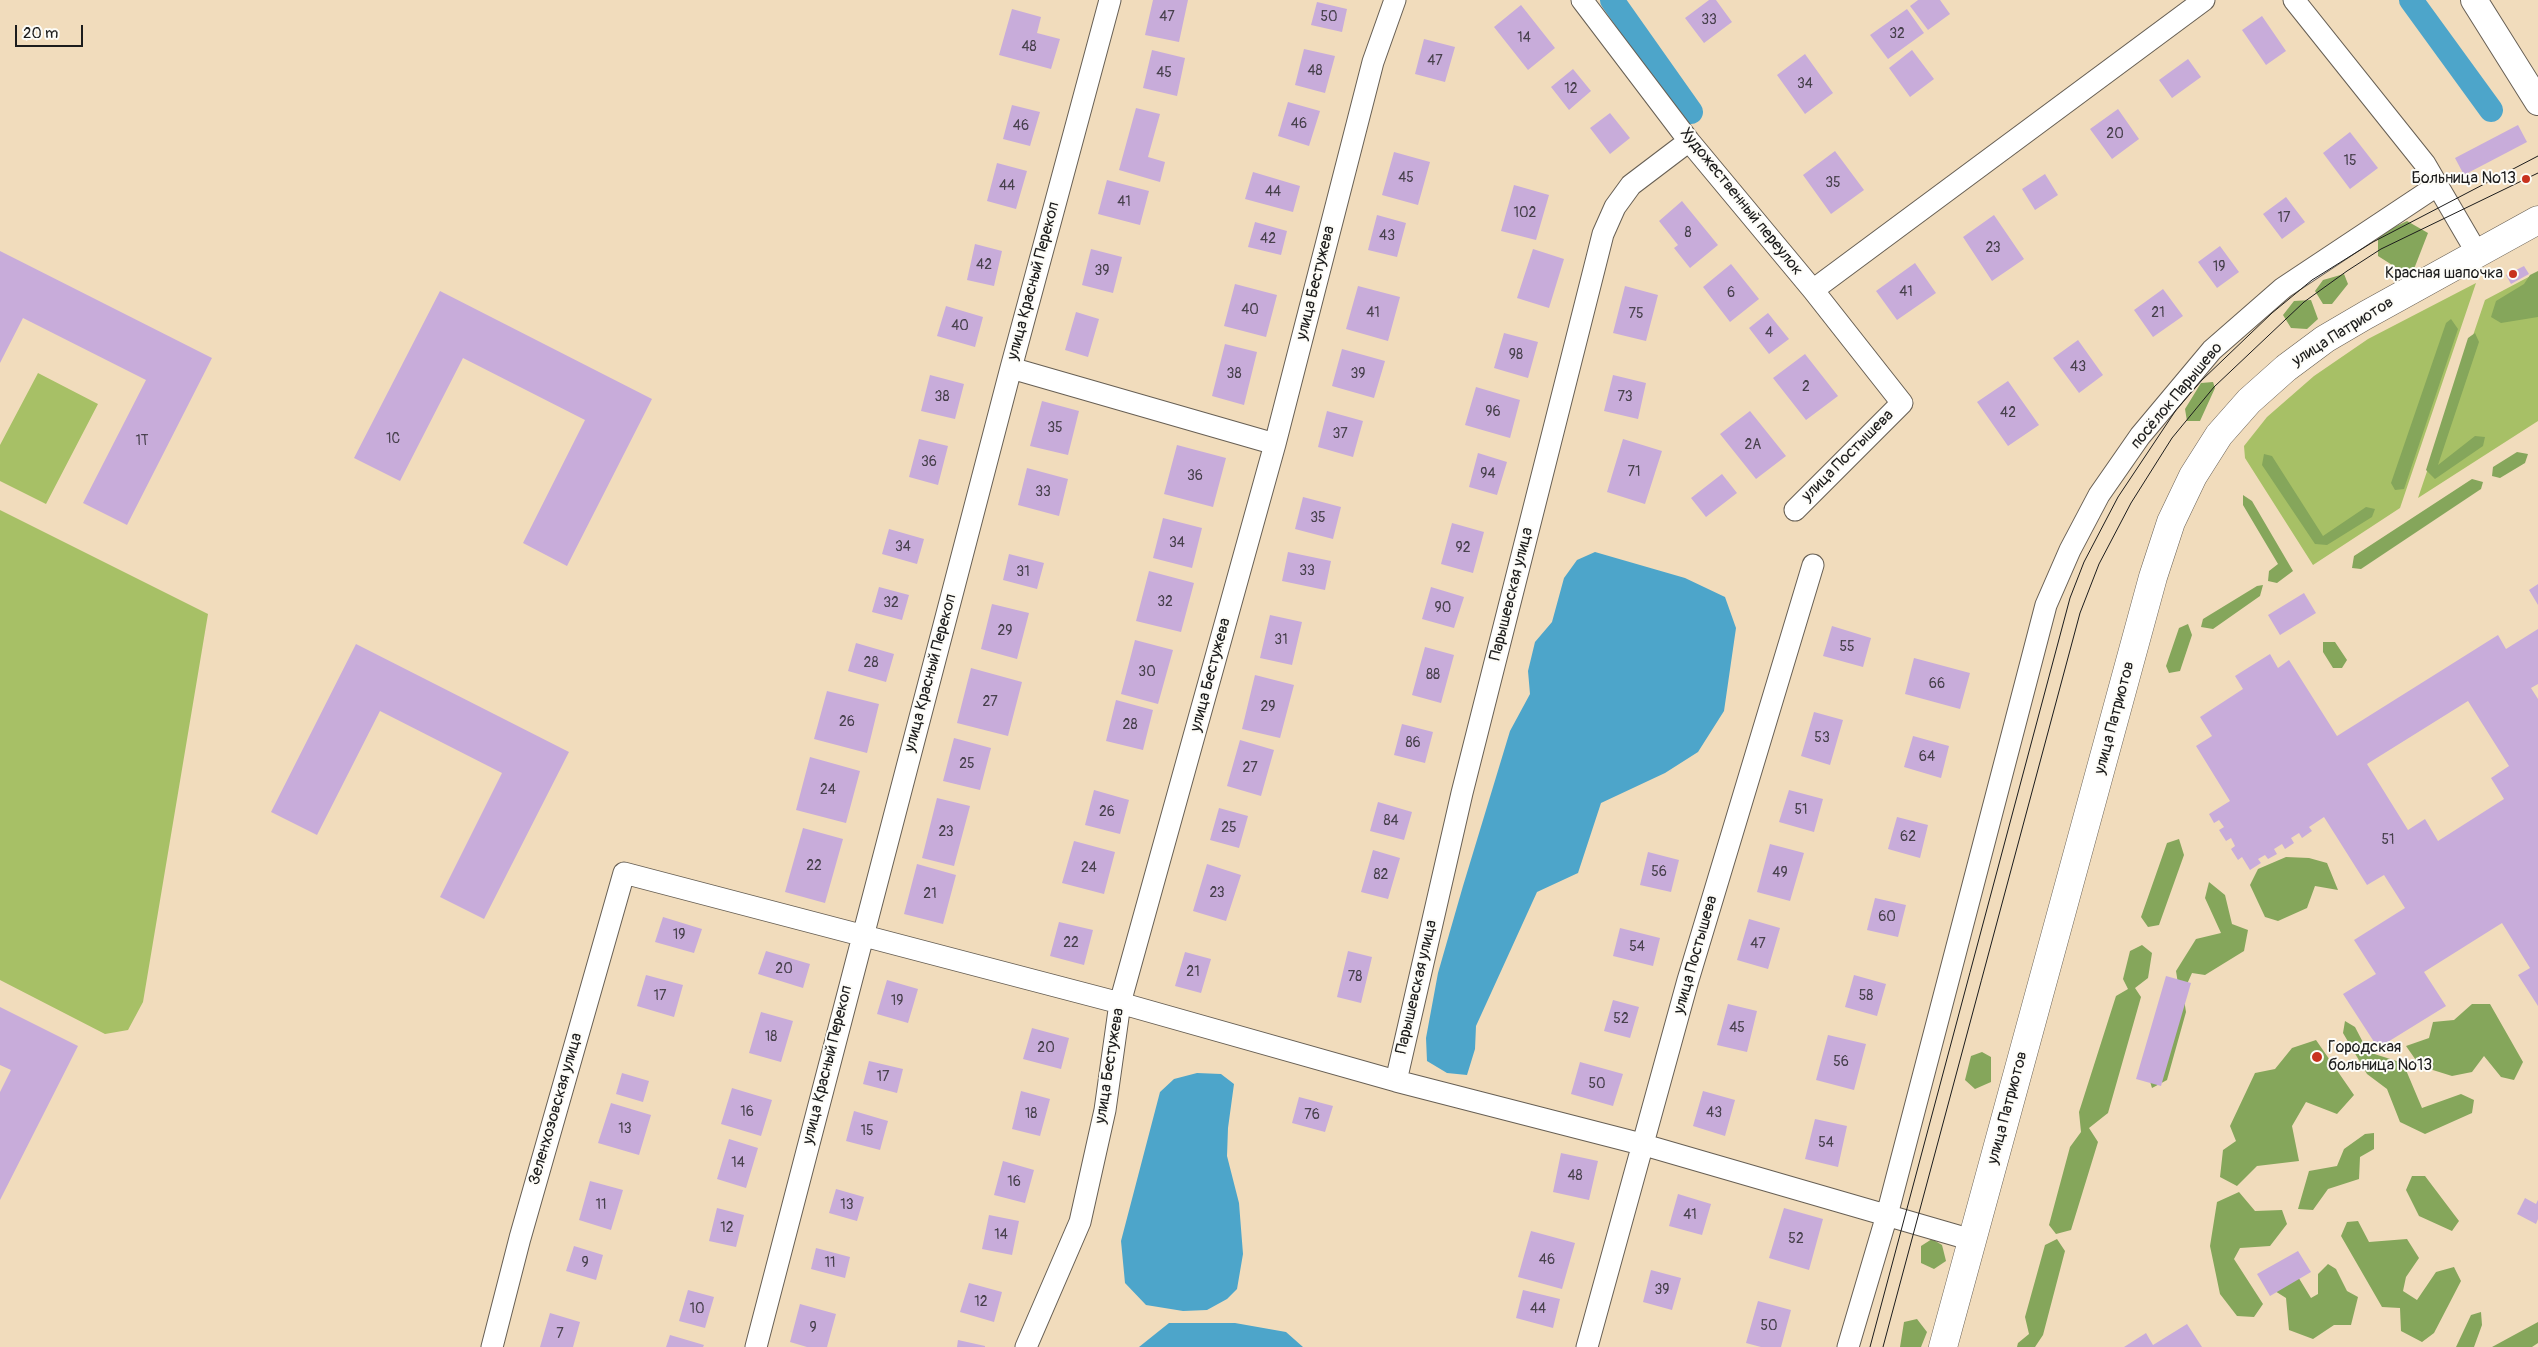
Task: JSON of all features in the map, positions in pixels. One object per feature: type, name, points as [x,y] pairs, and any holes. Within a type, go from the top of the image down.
[{"type":"main road","name":"улица Патриотов","points":[[1943,1347],[2153,576],[2171,522],[2193,476],[2220,435],[2249,401],[2286,368],[2334,334],[2538,220]]},
{"type":"street","name":"улица Красный Перекоп","points":[[756,1347],[862,934],[1110,0]]},
{"type":"street","name":"улица Бестужева","points":[[1026,1347],[1080,1222],[1105,1110],[1120,1003],[1275,444],[1373,62],[1395,0]]},
{"type":"street","name":"Художественный переулок","points":[[1582,0],[1689,141],[1813,290],[1902,403]]},
{"type":"street","points":[[1813,290],[2204,0]]},
{"type":"street","points":[[2294,0],[2419,156],[2477,253]]},
{"type":"street","points":[[2474,0],[2538,102]]},
{"type":"street","name":"Парышевская улица","points":[[1396,1081],[1462,792],[1603,234],[1615,207],[1631,185],[1689,141]]},
{"type":"street","name":"посёлок Парышево","points":[[1887,1215],[2046,605],[2070,550],[2099,495],[2140,436],[2212,350],[2282,288],[2438,185]]},
{"type":"street","points":[[1011,368],[1275,444]]},
{"type":"street","name":"улица Постышева","points":[[1795,510],[1902,403]]},
{"type":"street","name":"улица Постышева","points":[[1587,1347],[1641,1144],[1688,980],[1813,565]]},
{"type":"street","name":"Зеленхозовская улица","points":[[492,1347],[522,1228],[624,873],[862,934]]},
{"type":"street","points":[[862,934],[1120,1003],[1396,1081],[1641,1144],[1972,1240]]},
{"type":"street","points":[[1848,1347],[1887,1215]]},
{"type":"green space","points":[[2407,221],[2428,233],[2414,269],[2400,270],[2378,256],[2378,235]]},
{"type":"green space","points":[[2538,271],[2538,317],[2501,323],[2491,317],[2496,301],[2524,284],[2530,275]]},
{"type":"green space","points":[[2538,272],[2538,421],[2418,498],[2485,300]]},
{"type":"green space","points":[[2344,274],[2348,284],[2332,304],[2323,304],[2315,291],[2323,280]]},
{"type":"green space","points":[[2476,283],[2400,508],[2313,565],[2245,458],[2244,446],[2267,417],[2314,376],[2368,339]]},
{"type":"green space","points":[[2311,300],[2318,319],[2307,329],[2291,328],[2283,315],[2294,301]]},
{"type":"green space","points":[[2451,319],[2458,329],[2404,489],[2395,490],[2391,483],[2446,323]]},
{"type":"green space","points":[[2475,333],[2479,342],[2438,465],[2475,436],[2485,437],[2483,446],[2435,479],[2426,470],[2468,338]]},
{"type":"green space","points":[[38,373],[98,404],[46,504],[0,481],[0,445]]},
{"type":"green space","points":[[2213,382],[2215,388],[2200,421],[2187,421],[2185,409],[2201,383]]},
{"type":"green space","points":[[2517,452],[2528,454],[2525,463],[2500,478],[2492,476],[2493,467]]},
{"type":"green space","points":[[2264,454],[2272,456],[2323,536],[2366,507],[2375,509],[2372,517],[2327,545],[2315,544],[2262,465]]},
{"type":"green space","points":[[2472,479],[2483,482],[2481,489],[2361,569],[2352,568],[2354,556]]},
{"type":"green space","points":[[2243,495],[2252,501],[2293,571],[2277,583],[2268,581],[2269,571],[2278,564],[2243,505]]},
{"type":"green space","points":[[0,510],[208,614],[143,1002],[128,1030],[105,1034],[0,980]]},
{"type":"green space","points":[[2263,585],[2260,596],[2213,629],[2201,627],[2203,619],[2257,586]]},
{"type":"green space","points":[[2188,624],[2192,635],[2180,671],[2169,673],[2166,666],[2179,628]]},
{"type":"green space","points":[[2323,642],[2335,642],[2347,660],[2342,668],[2333,668],[2323,652]]},
{"type":"green space","points":[[2179,839],[2184,855],[2159,925],[2148,927],[2141,917],[2167,843]]},
{"type":"green space","points":[[2286,857],[2309,858],[2327,863],[2338,890],[2315,886],[2307,908],[2278,921],[2265,917],[2250,885],[2258,869]]},
{"type":"green space","points":[[2209,882],[2225,895],[2232,924],[2248,930],[2244,951],[2205,975],[2192,973],[2183,993],[2186,1012],[2167,1080],[2152,1088],[2148,1075],[2179,990],[2176,971],[2196,939],[2221,933],[2205,898]]},
{"type":"green space","points":[[2142,945],[2152,953],[2148,978],[2135,988],[2141,997],[2108,1113],[2089,1128],[2098,1142],[2071,1230],[2056,1234],[2049,1225],[2070,1147],[2081,1132],[2079,1112],[2116,996],[2128,989],[2123,979],[2130,951]]},
{"type":"green space","points":[[2472,1004],[2490,1004],[2523,1062],[2514,1080],[2501,1077],[2484,1056],[2472,1072],[2452,1076],[2420,1066],[2406,1046],[2429,1038],[2433,1022],[2454,1020]]},
{"type":"green space","points":[[2345,1021],[2355,1027],[2368,1052],[2403,1063],[2422,1108],[2461,1094],[2474,1100],[2472,1113],[2425,1134],[2400,1122],[2387,1089],[2367,1074],[2343,1033]]},
{"type":"green space","points":[[2316,1040],[2354,1095],[2337,1114],[2306,1102],[2292,1126],[2299,1161],[2257,1166],[2237,1186],[2220,1177],[2223,1150],[2236,1141],[2230,1126],[2255,1073],[2275,1069],[2292,1048]]},
{"type":"green space","points":[[1982,1052],[1991,1057],[1991,1082],[1975,1089],[1965,1080],[1971,1056]]},
{"type":"green space","points":[[2374,1133],[2374,1149],[2360,1157],[2359,1179],[2328,1189],[2313,1210],[2298,1209],[2309,1171],[2337,1166],[2344,1149],[2365,1134]]},
{"type":"green space","points":[[2412,1176],[2425,1176],[2459,1221],[2452,1231],[2419,1216],[2406,1190]]},
{"type":"green space","points":[[2239,1192],[2255,1211],[2282,1210],[2287,1224],[2270,1246],[2240,1248],[2234,1259],[2263,1304],[2254,1317],[2237,1316],[2220,1294],[2210,1246],[2217,1202]]},
{"type":"green space","points":[[2358,1221],[2369,1242],[2407,1239],[2419,1258],[2406,1277],[2403,1291],[2417,1300],[2436,1272],[2454,1267],[2461,1281],[2434,1333],[2422,1342],[2401,1331],[2400,1308],[2382,1307],[2341,1236],[2347,1222]]},
{"type":"green space","points":[[1932,1239],[1942,1245],[1946,1261],[1934,1269],[1921,1263],[1921,1246]]},
{"type":"green space","points":[[2057,1239],[2065,1251],[2043,1335],[2035,1347],[2017,1347],[2018,1343],[2029,1334],[2025,1317],[2045,1245]]},
{"type":"green space","points":[[2328,1264],[2336,1269],[2347,1291],[2358,1297],[2351,1325],[2334,1325],[2313,1339],[2289,1330],[2286,1298],[2267,1286],[2292,1267],[2311,1298],[2318,1294],[2318,1274]]},
{"type":"green space","points":[[2481,1312],[2482,1325],[2474,1347],[2456,1347],[2471,1315]]},
{"type":"green space","points":[[1917,1319],[1927,1332],[1921,1347],[1900,1347],[1904,1322]]},
{"type":"green space","points":[[2538,1322],[2538,1343],[2532,1347],[2492,1347]]},
{"type":"water","points":[[1595,552],[1685,578],[1725,597],[1736,628],[1724,711],[1698,752],[1665,773],[1601,803],[1578,873],[1537,892],[1476,1026],[1475,1049],[1467,1075],[1447,1073],[1427,1061],[1426,1038],[1438,973],[1510,731],[1530,694],[1528,671],[1535,642],[1552,622],[1564,578],[1577,560]]},
{"type":"water","points":[[1197,1073],[1221,1074],[1234,1084],[1228,1128],[1227,1156],[1239,1203],[1243,1254],[1237,1289],[1227,1299],[1207,1310],[1183,1311],[1146,1305],[1125,1283],[1121,1241],[1160,1092],[1174,1079]]},
{"type":"water","points":[[1169,1323],[1235,1323],[1286,1332],[1303,1347],[1139,1347]]},
{"type":"building","points":[[1153,0],[1188,0],[1179,42],[1145,35]]},
{"type":"building","points":[[1709,0],[1716,0],[1732,22],[1704,43],[1685,18]]},
{"type":"building","points":[[1918,0],[1940,0],[1950,14],[1928,30],[1910,6]]},
{"type":"building","points":[[1317,2],[1347,9],[1342,32],[1311,25]]},
{"type":"building","points":[[1521,5],[1555,48],[1528,70],[1494,27]]},
{"type":"building","points":[[1012,9],[1041,17],[1037,33],[1060,39],[1051,69],[999,55]]},
{"type":"building","points":[[1907,9],[1924,33],[1888,59],[1870,35]]},
{"type":"building","points":[[2262,16],[2286,51],[2266,65],[2242,30]]},
{"type":"building","points":[[1424,39],[1455,47],[1445,82],[1415,74]]},
{"type":"building","points":[[1304,49],[1335,56],[1325,93],[1295,85]]},
{"type":"building","points":[[1152,50],[1185,58],[1177,96],[1143,88]]},
{"type":"building","points":[[1912,50],[1934,79],[1910,97],[1889,68]]},
{"type":"building","points":[[1805,54],[1833,93],[1805,114],[1777,75]]},
{"type":"building","points":[[2188,59],[2201,77],[2172,98],[2159,80]]},
{"type":"building","points":[[1573,69],[1591,91],[1569,110],[1551,87]]},
{"type":"building","points":[[1288,102],[1320,111],[1309,146],[1278,136]]},
{"type":"building","points":[[1012,105],[1040,112],[1030,146],[1003,139]]},
{"type":"building","points":[[1136,108],[1160,114],[1148,157],[1165,162],[1160,182],[1119,170]]},
{"type":"building","points":[[2118,109],[2139,139],[2112,159],[2090,129]]},
{"type":"building","points":[[1610,113],[1630,138],[1610,154],[1590,128]]},
{"type":"building","points":[[2518,125],[2527,142],[2464,175],[2455,158]]},
{"type":"building","points":[[2350,132],[2378,168],[2350,189],[2323,153]]},
{"type":"building","points":[[1835,151],[1864,190],[1831,214],[1803,175]]},
{"type":"building","points":[[1394,152],[1430,162],[1418,205],[1382,195]]},
{"type":"building","points":[[997,163],[1027,171],[1016,209],[987,201]]},
{"type":"building","points":[[1253,172],[1300,186],[1293,212],[1245,199]]},
{"type":"building","points":[[2045,174],[2058,195],[2035,210],[2022,189]]},
{"type":"building","points":[[1107,180],[1149,191],[1140,225],[1098,214]]},
{"type":"building","points":[[1514,185],[1549,195],[1536,240],[1501,231]]},
{"type":"building","points":[[2286,197],[2305,222],[2282,239],[2263,214]]},
{"type":"building","points":[[1682,201],[1718,245],[1690,268],[1674,248],[1678,245],[1659,221]]},
{"type":"building","points":[[1377,215],[1406,223],[1397,257],[1368,250]]},
{"type":"building","points":[[1994,215],[2024,259],[1992,281],[1963,237]]},
{"type":"building","points":[[1255,222],[1287,231],[1281,255],[1248,247]]},
{"type":"building","points":[[975,244],[1002,251],[994,286],[967,280]]},
{"type":"building","points":[[2220,246],[2239,272],[2217,288],[2198,262]]},
{"type":"building","points":[[1091,249],[1122,257],[1113,293],[1082,285]]},
{"type":"building","points":[[1533,249],[1564,259],[1549,308],[1517,298]]},
{"type":"building","points":[[0,251],[212,358],[127,525],[83,503],[146,380],[23,318],[0,363]]},
{"type":"building","points":[[1915,263],[1936,293],[1897,320],[1876,291]]},
{"type":"building","points":[[1731,264],[1759,299],[1730,322],[1703,287]]},
{"type":"building","points":[[2524,266],[2529,274],[2511,284],[2506,275]]},
{"type":"building","points":[[1235,284],[1277,295],[1266,337],[1224,326]]},
{"type":"building","points":[[1358,286],[1400,297],[1388,341],[1346,329]]},
{"type":"building","points":[[1625,286],[1658,295],[1646,341],[1613,333]]},
{"type":"building","points":[[2163,289],[2183,316],[2153,337],[2134,310]]},
{"type":"building","points":[[440,291],[652,399],[567,566],[523,543],[585,420],[463,358],[400,481],[354,458]]},
{"type":"building","points":[[946,306],[983,317],[975,347],[937,336]]},
{"type":"building","points":[[1076,312],[1099,319],[1088,357],[1065,350]]},
{"type":"building","points":[[1768,313],[1789,339],[1769,354],[1749,328]]},
{"type":"building","points":[[1504,333],[1538,342],[1528,378],[1494,368]]},
{"type":"building","points":[[2078,340],[2103,375],[2079,393],[2053,358]]},
{"type":"building","points":[[1225,344],[1257,352],[1244,405],[1212,396]]},
{"type":"building","points":[[1342,349],[1385,361],[1374,398],[1332,386]]},
{"type":"building","points":[[1805,354],[1838,396],[1806,420],[1773,378]]},
{"type":"building","points":[[930,375],[964,384],[955,419],[921,411]]},
{"type":"building","points":[[1613,375],[1646,383],[1638,419],[1604,411]]},
{"type":"building","points":[[2008,381],[2039,425],[2008,446],[1977,402]]},
{"type":"building","points":[[1476,387],[1520,400],[1510,438],[1465,425]]},
{"type":"building","points":[[1042,401],[1079,411],[1068,455],[1030,446]]},
{"type":"building","points":[[1327,411],[1363,421],[1353,457],[1318,447]]},
{"type":"building","points":[[1750,411],[1786,456],[1756,479],[1720,434]]},
{"type":"building","points":[[919,439],[948,446],[938,485],[909,477]]},
{"type":"building","points":[[1623,439],[1662,451],[1645,504],[1607,492]]},
{"type":"building","points":[[1177,445],[1226,458],[1213,507],[1164,494]]},
{"type":"building","points":[[1478,453],[1507,462],[1497,495],[1469,487]]},
{"type":"building","points":[[1027,468],[1068,479],[1059,516],[1018,505]]},
{"type":"building","points":[[1722,474],[1737,493],[1706,517],[1691,498]]},
{"type":"building","points":[[1303,497],[1341,507],[1333,539],[1295,529]]},
{"type":"building","points":[[1163,518],[1202,528],[1192,568],[1153,558]]},
{"type":"building","points":[[1452,523],[1484,532],[1473,573],[1441,564]]},
{"type":"building","points":[[889,529],[924,539],[917,564],[882,554]]},
{"type":"building","points":[[1288,552],[1331,561],[1325,590],[1282,581]]},
{"type":"building","points":[[1009,554],[1044,563],[1037,589],[1003,580]]},
{"type":"building","points":[[1149,571],[1194,583],[1181,632],[1136,621]]},
{"type":"building","points":[[2538,584],[2538,605],[2529,590]]},
{"type":"building","points":[[879,587],[909,595],[902,620],[872,612]]},
{"type":"building","points":[[1431,587],[1464,597],[1454,628],[1422,619]]},
{"type":"building","points":[[2304,593],[2316,613],[2280,635],[2268,615]]},
{"type":"building","points":[[992,604],[1029,613],[1017,659],[981,649]]},
{"type":"building","points":[[1270,615],[1302,622],[1292,665],[1260,658]]},
{"type":"building","points":[[1832,626],[1871,638],[1863,667],[1823,656]]},
{"type":"building","points":[[2538,629],[2538,684],[2531,688],[2538,699],[2538,1006],[2518,975],[2530,968],[2502,923],[2424,972],[2446,1006],[2378,1048],[2343,994],[2376,974],[2354,940],[2405,908],[2384,875],[2367,885],[2324,817],[2309,827],[2312,831],[2302,838],[2299,833],[2291,838],[2294,843],[2285,849],[2282,844],[2274,849],[2277,854],[2268,859],[2265,855],[2258,859],[2261,863],[2250,870],[2242,857],[2238,860],[2231,849],[2235,846],[2231,838],[2226,841],[2219,830],[2224,827],[2219,820],[2214,823],[2209,814],[2230,801],[2196,746],[2212,736],[2200,717],[2243,689],[2235,676],[2270,654],[2278,668],[2289,660],[2337,736],[2498,635],[2506,649]],"holes":[[[2468,701],[2509,766],[2491,778],[2504,799],[2438,841],[2425,819],[2408,830],[2367,764]]]},
{"type":"building","points":[[1135,640],[1173,650],[1158,704],[1121,694]]},
{"type":"building","points":[[856,643],[894,654],[886,682],[848,671]]},
{"type":"building","points":[[356,644],[569,752],[484,919],[440,897],[502,773],[380,711],[317,835],[271,812]]},
{"type":"building","points":[[1425,647],[1454,655],[1441,703],[1412,695]]},
{"type":"building","points":[[1914,658],[1970,673],[1960,709],[1905,694]]},
{"type":"building","points":[[971,668],[1022,682],[1008,736],[957,723]]},
{"type":"building","points":[[1255,675],[1294,685],[1280,738],[1242,729]]},
{"type":"building","points":[[827,691],[879,704],[867,753],[814,739]]},
{"type":"building","points":[[1116,700],[1153,710],[1143,750],[1106,741]]},
{"type":"building","points":[[1814,712],[1843,720],[1830,765],[1801,756]]},
{"type":"building","points":[[1402,724],[1433,732],[1425,763],[1394,755]]},
{"type":"building","points":[[1913,736],[1949,746],[1941,778],[1904,767]]},
{"type":"building","points":[[954,738],[991,748],[980,790],[943,781]]},
{"type":"building","points":[[1240,740],[1274,750],[1261,796],[1227,786]]},
{"type":"building","points":[[810,757],[860,771],[846,823],[796,810]]},
{"type":"building","points":[[1094,790],[1129,800],[1120,834],[1085,825]]},
{"type":"building","points":[[1789,790],[1823,799],[1814,832],[1779,822]]},
{"type":"building","points":[[937,798],[970,806],[954,866],[922,858]]},
{"type":"building","points":[[1378,802],[1412,812],[1404,840],[1370,831]]},
{"type":"building","points":[[1219,808],[1248,816],[1239,848],[1210,840]]},
{"type":"building","points":[[1897,817],[1928,825],[1920,858],[1888,849]]},
{"type":"building","points":[[803,828],[843,839],[825,903],[785,892]]},
{"type":"building","points":[[1074,841],[1115,852],[1104,894],[1062,883]]},
{"type":"building","points":[[1770,844],[1804,853],[1790,901],[1757,892]]},
{"type":"building","points":[[1373,850],[1400,858],[1388,899],[1361,892]]},
{"type":"building","points":[[1648,852],[1679,860],[1671,892],[1640,885]]},
{"type":"building","points":[[917,864],[956,875],[943,924],[904,914]]},
{"type":"building","points":[[1207,864],[1241,875],[1226,921],[1193,911]]},
{"type":"building","points":[[1875,898],[1906,905],[1898,937],[1867,930]]},
{"type":"building","points":[[663,917],[702,929],[694,953],[655,942]]},
{"type":"building","points":[[1749,919],[1780,928],[1768,969],[1737,960]]},
{"type":"building","points":[[1059,922],[1093,930],[1084,965],[1050,956]]},
{"type":"building","points":[[1620,928],[1660,938],[1653,966],[1613,956]]},
{"type":"building","points":[[766,951],[810,964],[803,988],[758,974]]},
{"type":"building","points":[[1348,951],[1372,957],[1361,1003],[1337,997]]},
{"type":"building","points":[[1185,952],[1211,959],[1201,993],[1175,986]]},
{"type":"building","points":[[646,975],[683,985],[674,1017],[637,1006]]},
{"type":"building","points":[[1854,975],[1886,984],[1877,1016],[1845,1007]]},
{"type":"building","points":[[2166,976],[2191,983],[2161,1086],[2136,1079]]},
{"type":"building","points":[[887,980],[918,989],[908,1023],[877,1014]]},
{"type":"building","points":[[1613,1000],[1639,1007],[1630,1038],[1604,1031]]},
{"type":"building","points":[[1728,1004],[1757,1011],[1747,1052],[1717,1045]]},
{"type":"building","points":[[0,1007],[78,1046],[0,1200],[0,1092],[11,1070],[0,1065]]},
{"type":"building","points":[[761,1012],[793,1021],[781,1062],[749,1053]]},
{"type":"building","points":[[1032,1028],[1069,1038],[1061,1069],[1023,1059]]},
{"type":"building","points":[[1828,1035],[1866,1044],[1854,1090],[1816,1080]]},
{"type":"building","points":[[869,1061],[903,1069],[897,1093],[863,1084]]},
{"type":"building","points":[[1580,1062],[1623,1074],[1613,1106],[1571,1094]]},
{"type":"building","points":[[622,1073],[649,1081],[643,1102],[616,1094]]},
{"type":"building","points":[[732,1088],[772,1100],[761,1136],[721,1124]]},
{"type":"building","points":[[1021,1091],[1050,1099],[1040,1136],[1012,1129]]},
{"type":"building","points":[[1703,1091],[1735,1100],[1725,1136],[1693,1126]]},
{"type":"building","points":[[1299,1097],[1333,1106],[1325,1132],[1292,1123]]},
{"type":"building","points":[[611,1103],[651,1115],[639,1155],[598,1143]]},
{"type":"building","points":[[854,1111],[888,1121],[880,1150],[846,1141]]},
{"type":"building","points":[[1815,1119],[1847,1126],[1838,1167],[1805,1159]]},
{"type":"building","points":[[729,1139],[758,1148],[746,1188],[717,1179]]},
{"type":"building","points":[[1561,1153],[1598,1161],[1589,1200],[1553,1192]]},
{"type":"building","points":[[1003,1161],[1034,1170],[1025,1203],[994,1195]]},
{"type":"building","points":[[590,1181],[623,1190],[611,1230],[579,1220]]},
{"type":"building","points":[[836,1189],[864,1197],[857,1221],[829,1213]]},
{"type":"building","points":[[1678,1194],[1711,1204],[1702,1235],[1669,1226]]},
{"type":"building","points":[[2525,1198],[2536,1204],[2538,1200],[2538,1219],[2536,1224],[2517,1214]]},
{"type":"building","points":[[717,1208],[744,1215],[736,1247],[709,1241]]},
{"type":"building","points":[[1784,1208],[1823,1219],[1809,1270],[1769,1258]]},
{"type":"building","points":[[989,1215],[1019,1221],[1012,1255],[982,1249]]},
{"type":"building","points":[[1531,1231],[1575,1243],[1562,1289],[1518,1277]]},
{"type":"building","points":[[574,1246],[603,1255],[596,1280],[566,1271]]},
{"type":"building","points":[[816,1248],[850,1257],[845,1278],[811,1269]]},
{"type":"building","points":[[2298,1251],[2311,1272],[2270,1296],[2257,1274]]},
{"type":"building","points":[[1651,1270],[1681,1278],[1672,1310],[1643,1302]]},
{"type":"building","points":[[969,1283],[1002,1292],[994,1322],[960,1312]]},
{"type":"building","points":[[688,1290],[714,1297],[705,1328],[679,1321]]},
{"type":"building","points":[[1523,1290],[1560,1299],[1553,1328],[1516,1318]]},
{"type":"building","points":[[1758,1301],[1791,1310],[1781,1347],[1761,1347],[1746,1343]]},
{"type":"building","points":[[800,1304],[836,1314],[827,1347],[807,1347],[790,1342]]},
{"type":"building","points":[[550,1313],[580,1322],[573,1347],[540,1347]]},
{"type":"building","points":[[2187,1324],[2202,1347],[2124,1347],[2146,1333],[2153,1345]]},
{"type":"building","points":[[670,1335],[704,1345],[703,1347],[666,1347]]},
{"type":"building","points":[[958,1340],[985,1346],[985,1347],[957,1347]]},
{"type":"waterway","points":[[1612,0],[1691,112]]},
{"type":"waterway","points":[[2411,0],[2491,110]]},
{"type":"tram line","points":[[1870,1347],[2070,598],[2084,562],[2118,497],[2176,410],[2202,380],[2272,313],[2312,280],[2373,242],[2538,156]]},
{"type":"tram line","points":[[1883,1347],[2080,613],[2099,564],[2131,503],[2172,438],[2214,387],[2304,302],[2381,249],[2538,173]]},
{"type":"place","name":"Больница №13","points":[[2526,179]]},
{"type":"place","name":"Красная шапочка","points":[[2513,274]]},
{"type":"place","name":"Городская больница №13","points":[[2317,1057]]}]
